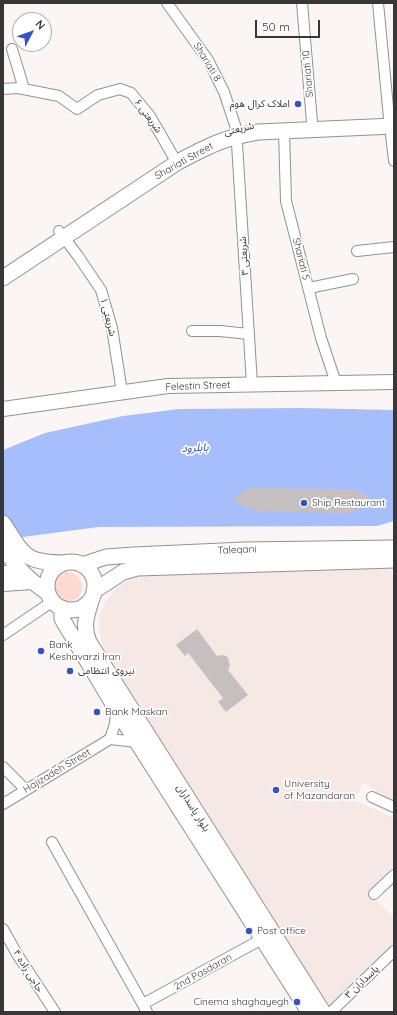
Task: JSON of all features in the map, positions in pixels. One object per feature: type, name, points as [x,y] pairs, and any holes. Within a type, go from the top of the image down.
[{"type":"main road","name":"شریعتی","points":[[3,268],[62,234],[174,156],[194,144],[258,124],[392,122]]},
{"type":"main road","name":"Shariati Street","points":[[3,278],[62,234],[178,162],[236,132],[284,131],[392,122]]},
{"type":"main road","name":"Felestin Street","points":[[3,409],[168,386],[394,382]]},
{"type":"main road","points":[[3,523],[11,551],[19,569],[54,600],[69,610],[80,608],[86,604],[93,594],[95,583],[92,575],[86,567],[75,562],[40,562],[11,551]]},
{"type":"main road","name":"Taleqani","points":[[82,565],[106,557],[244,550],[394,548]]},
{"type":"main road","points":[[106,557],[103,561],[105,568],[109,573],[115,576]]},
{"type":"main road","name":"Taleqani","points":[[93,594],[115,576],[137,568],[394,560]]},
{"type":"main road","points":[[54,600],[47,582],[51,573],[56,567],[65,563]]},
{"type":"main road","points":[[3,574],[19,569]]},
{"type":"main road","points":[[3,584],[33,582]]},
{"type":"main road","name":"بلوار پاسداران","points":[[93,594],[86,616],[85,625],[89,642],[323,1012]]},
{"type":"main road","name":"بلوار پاسداران","points":[[54,600],[62,619],[116,709],[309,1012]]},
{"type":"street","name":"Shariati 8","points":[[167,3],[208,60],[224,92],[236,132]]},
{"type":"street","name":"Shariati 10","points":[[302,3],[312,122]]},
{"type":"street","points":[[378,3],[392,122],[394,161]]},
{"type":"street","points":[[13,52],[24,89]]},
{"type":"street","name":"شریعتی ۶","points":[[3,89],[18,88],[59,96],[77,109],[98,95],[120,89],[131,93],[150,116],[174,156]]},
{"type":"street","name":"Shariati 5","points":[[284,131],[286,201],[321,338],[336,383]]},
{"type":"street","name":"شریعتی ۳","points":[[236,132],[252,384]]},
{"type":"street","name":"شریعتی ۱","points":[[62,234],[101,290],[112,328],[122,392]]},
{"type":"street","points":[[357,251],[394,247]]},
{"type":"street","points":[[309,288],[353,280]]},
{"type":"street","points":[[192,331],[220,331],[249,334]]},
{"type":"street","points":[[3,635],[54,600]]},
{"type":"street","points":[[116,709],[115,724],[110,738],[137,742]]},
{"type":"street","name":"Hajizadeh Street","points":[[3,804],[110,738]]},
{"type":"street","points":[[3,767],[26,790]]},
{"type":"street","points":[[372,796],[394,807]]},
{"type":"street","points":[[52,842],[145,1008]]},
{"type":"street","points":[[374,894],[394,875]]},
{"type":"street","name":"حاجی زاده ۴","points":[[3,929],[17,954],[55,1012]]},
{"type":"street","name":"2nd Pasdaran","points":[[145,1008],[262,939]]},
{"type":"street","name":"پاسداران ۳","points":[[331,1012],[394,951]]},
{"type":"shaded area","name":"University of Mazandaran","points":[[391,566],[394,593],[394,801],[363,783],[354,800],[394,818],[394,866],[369,892],[394,918],[394,948],[330,1007],[103,648],[99,627],[100,615],[106,601],[115,589],[136,575]]},
{"type":"shaded area","points":[[67,572],[78,576],[82,587],[78,598],[67,602],[56,598],[52,587],[56,576]]},
{"type":"water","name":"بابلرود","points":[[301,408],[394,410],[394,521],[377,526],[98,527],[23,537],[3,543],[3,450],[45,433],[123,416],[179,409]]},
{"type":"building","name":"Ship Restaurant","points":[[250,488],[349,489],[359,491],[372,500],[361,508],[348,513],[260,511],[250,509],[232,498]]},
{"type":"building","points":[[197,629],[217,656],[222,655],[228,658],[230,665],[228,670],[248,695],[226,712],[218,702],[223,698],[188,653],[185,656],[176,645]]},
{"type":"place","name":"املاک کرال هوم","points":[[298,104]]},
{"type":"place","name":"Ship Restaurant","points":[[304,503]]},
{"type":"place","name":"Bank Keshavarzi Iran","points":[[41,651]]},
{"type":"place","name":"نیروی انتظامی","points":[[70,671]]},
{"type":"place","name":"Bank Maskan","points":[[97,712]]},
{"type":"place","name":"University of Mazandaran","points":[[276,790]]},
{"type":"place","name":"Post office","points":[[249,931]]},
{"type":"place","name":"Cinema shaghayegh","points":[[297,1002]]}]
